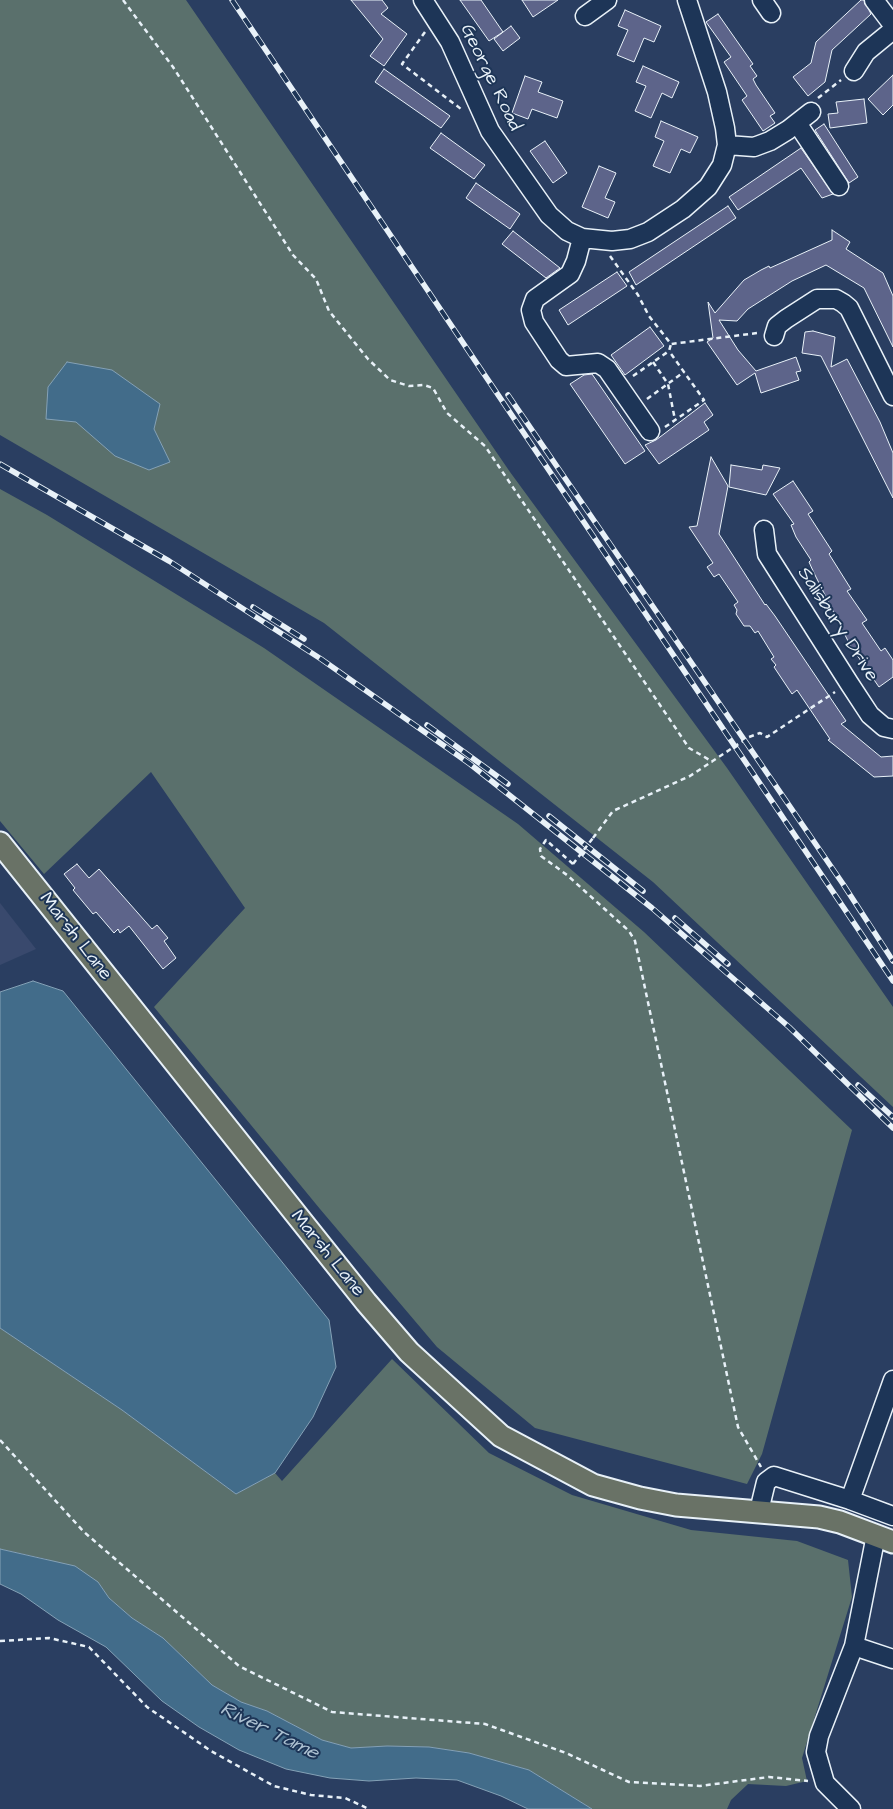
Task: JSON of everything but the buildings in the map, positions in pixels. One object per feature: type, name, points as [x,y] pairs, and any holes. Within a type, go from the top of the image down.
[{"type":"main road","name":"Marsh Lane","points":[[0,843],[366,1302],[409,1352],[457,1398],[501,1436],[593,1485],[640,1498],[676,1505],[818,1517],[840,1522],[884,1538]]},
{"type":"street","name":"George Road","points":[[423,0],[450,42],[490,131],[549,215],[567,231],[590,239]]},
{"type":"street","points":[[585,16],[607,0]]},
{"type":"street","points":[[650,431],[607,370],[598,364],[566,366],[559,360],[534,322],[531,310],[535,299],[570,274],[590,239],[630,239],[648,232],[683,209],[708,187],[722,165],[727,145],[717,92],[687,0]]},
{"type":"street","points":[[874,0],[893,24]]},
{"type":"street","points":[[854,71],[866,52],[893,30]]},
{"type":"street","points":[[727,145],[754,147],[770,141],[811,112]]},
{"type":"street","points":[[797,123],[839,186]]},
{"type":"street","points":[[774,336],[777,326],[816,299],[836,299],[849,308],[893,396]]},
{"type":"street","name":"Salisbury Drive","points":[[764,530],[767,554],[849,683],[870,715],[884,727],[893,729]]},
{"type":"street","points":[[850,1500],[893,1380]]},
{"type":"street","points":[[759,1511],[766,1482],[774,1476],[893,1516]]},
{"type":"street","points":[[851,1809],[824,1783],[816,1752],[819,1736],[854,1646],[884,1538]]},
{"type":"street","points":[[854,1646],[893,1660]]},
{"type":"path","points":[[123,0],[173,66],[293,255],[316,279],[329,311],[368,359],[390,380],[409,386],[424,385],[433,388],[447,413],[485,446],[689,748],[712,762]]},
{"type":"path","points":[[426,30],[402,64],[468,114]]},
{"type":"path","points":[[811,112],[813,102],[854,71]]},
{"type":"path","points":[[590,239],[638,295],[648,316],[671,344]]},
{"type":"path","points":[[671,344],[754,333],[774,336]]},
{"type":"path","points":[[619,386],[669,351],[671,344]]},
{"type":"path","points":[[650,431],[653,436],[704,400],[669,351]]},
{"type":"path","points":[[653,362],[668,384],[676,420]]},
{"type":"path","points":[[634,408],[684,372]]},
{"type":"path","points":[[769,1478],[738,1427],[643,969],[635,941],[629,931],[567,875],[540,856],[540,849],[546,840],[574,864],[613,811],[690,776],[750,737],[760,733],[767,737],[849,683]]},
{"type":"path","points":[[0,1440],[84,1532],[240,1666],[332,1712],[485,1724],[566,1753],[629,1782],[700,1786],[769,1777],[824,1783]]},
{"type":"path","points":[[0,1641],[49,1638],[89,1647],[147,1707],[211,1752],[274,1786],[311,1795],[345,1798],[369,1809]]},
{"type":"shaded area","points":[[0,903],[36,949],[0,965]]},
{"type":"green space","points":[[0,0],[186,0],[510,472],[727,768],[893,1007],[893,1107],[653,882],[324,623],[0,435]]},
{"type":"green space","points":[[0,489],[47,515],[264,648],[518,824],[644,932],[852,1130],[762,1454],[747,1484],[535,1428],[437,1347],[320,1209],[154,1007],[245,908],[151,772],[44,874],[0,821]]},
{"type":"green space","points":[[0,1328],[122,1410],[236,1494],[275,1473],[282,1481],[392,1359],[489,1453],[572,1495],[691,1530],[797,1541],[848,1560],[852,1597],[802,1758],[807,1781],[786,1786],[748,1784],[731,1800],[727,1809],[592,1809],[529,1770],[469,1753],[429,1747],[387,1746],[351,1748],[322,1740],[267,1711],[241,1702],[212,1685],[163,1638],[132,1618],[109,1598],[98,1582],[46,1559],[0,1549]]},
{"type":"water","points":[[67,362],[112,370],[160,404],[154,429],[170,462],[149,470],[115,456],[76,422],[46,419],[48,387]]},
{"type":"water","points":[[33,981],[63,991],[329,1320],[336,1367],[313,1417],[275,1473],[236,1494],[122,1410],[0,1328],[0,992]]},
{"type":"water","name":"River Tame","points":[[0,1549],[75,1566],[98,1582],[109,1598],[132,1618],[163,1638],[212,1685],[241,1702],[267,1711],[322,1740],[351,1748],[387,1746],[429,1747],[469,1753],[529,1770],[592,1809],[528,1809],[501,1796],[457,1780],[416,1778],[369,1781],[330,1778],[286,1769],[239,1750],[199,1727],[162,1701],[106,1647],[58,1620],[21,1594],[0,1584]]},
{"type":"railway","points":[[232,0],[893,981]]},
{"type":"railway","points":[[508,395],[843,884],[893,961]]},
{"type":"railway","points":[[0,464],[169,561],[321,659],[470,764],[652,908],[789,1027],[893,1128]]},
{"type":"railway","points":[[253,607],[304,639]]},
{"type":"railway","points":[[427,725],[508,784]]},
{"type":"railway","points":[[549,816],[643,891]]},
{"type":"railway","points":[[675,918],[728,964]]},
{"type":"railway","points":[[858,1085],[893,1117]]}]
